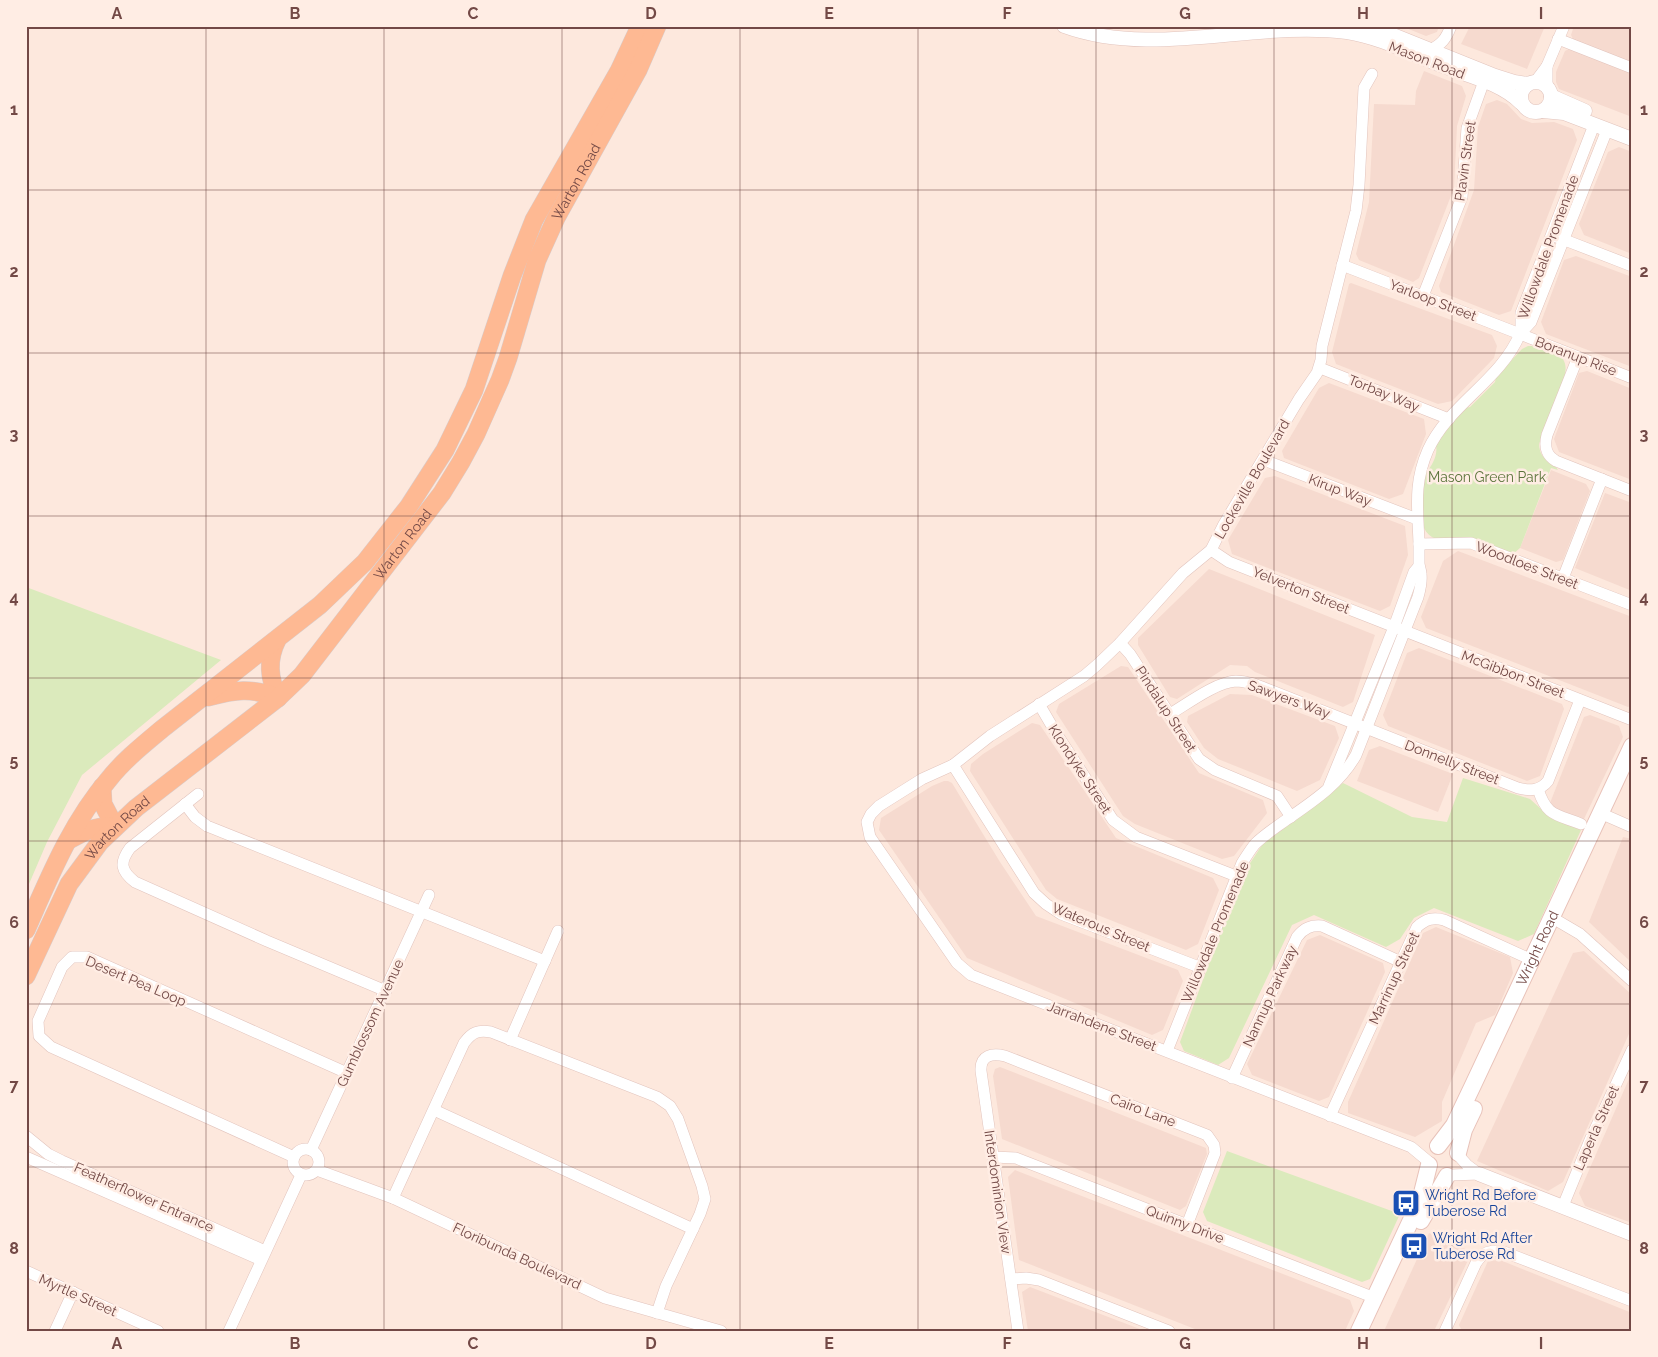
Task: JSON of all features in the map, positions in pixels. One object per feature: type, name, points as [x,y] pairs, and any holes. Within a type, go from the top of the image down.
[{"type":"main road","name":"Warton Road","points":[[26,930],[66,842],[102,787],[137,750],[320,606],[365,562],[410,506],[455,431],[474,390],[523,245],[541,206],[618,71],[640,26]]},
{"type":"main road","name":"Warton Road","points":[[26,976],[69,884],[95,848],[115,827],[151,796],[278,698],[302,675],[442,493],[476,434],[500,380],[537,260],[556,218],[638,70],[657,26]]},
{"type":"main road","points":[[559,175],[574,184]]},
{"type":"main road","points":[[277,640],[269,661],[271,682],[278,698]]},
{"type":"main road","points":[[201,699],[227,692],[247,690],[278,698]]},
{"type":"main road","name":"Wright Road","points":[[1459,1154],[1466,1125],[1556,920],[1605,815],[1632,746]]},
{"type":"main road","name":"Wright Road","points":[[1605,815],[1632,769]]},
{"type":"main road","points":[[102,787],[103,804],[115,827]]},
{"type":"main road","points":[[66,842],[85,830],[102,826],[115,827]]},
{"type":"main road","name":"Wright Road","points":[[1359,1331],[1420,1201],[1433,1155],[1458,1117],[1532,960],[1556,920]]},
{"type":"main road","points":[[1370,1331],[1422,1219],[1449,1175],[1459,1167],[1459,1154],[1451,1146],[1447,1145],[1433,1155],[1431,1169],[1438,1175],[1449,1175]]},
{"type":"street","name":"Mason Road","points":[[1064,26],[1078,31],[1135,40],[1192,38],[1297,30],[1337,32],[1366,30],[1430,50],[1504,79],[1540,87],[1632,129]]},
{"type":"street","name":"Mason Road","points":[[1297,30],[1312,26]]},
{"type":"street","points":[[1430,50],[1439,46],[1446,39],[1451,26]]},
{"type":"street","points":[[1540,87],[1522,89],[1520,94],[1523,107],[1530,112],[1539,112],[1549,105],[1540,87],[1564,26]]},
{"type":"street","name":"Mason Road","points":[[1366,30],[1505,90],[1514,95],[1521,103]]},
{"type":"street","points":[[1446,39],[1451,58]]},
{"type":"street","points":[[1558,39],[1632,68]]},
{"type":"street","name":"Lockeville Boulevard","points":[[868,819],[879,806],[932,774],[953,765],[990,736],[1084,676],[1120,643],[1183,573],[1211,550],[1224,524],[1299,399],[1320,368],[1322,346],[1358,196],[1364,88],[1372,74]]},
{"type":"street","name":"Plavin Street","points":[[1423,296],[1462,197],[1467,128],[1484,81]]},
{"type":"street","points":[[1543,110],[1564,113],[1632,139]]},
{"type":"street","name":"Willowdale Promenade","points":[[1521,333],[1521,313],[1551,234],[1601,127]]},
{"type":"street","name":"Willowdale Promenade","points":[[1167,1052],[1242,863],[1256,844],[1267,834],[1340,779],[1349,768],[1367,729],[1418,597],[1422,573],[1419,566],[1416,498],[1428,450],[1449,419],[1508,358],[1521,333],[1531,322],[1563,239],[1601,127]]},
{"type":"street","points":[[1551,234],[1632,266]]},
{"type":"street","name":"Yarloop Street","points":[[1342,266],[1521,333]]},
{"type":"street","name":"Boranup Rise","points":[[1521,333],[1632,378]]},
{"type":"street","points":[[1578,357],[1547,435],[1546,448],[1550,457],[1556,461],[1632,491]]},
{"type":"street","name":"Torbay Way","points":[[1320,368],[1449,419]]},
{"type":"street","name":"Kirup Way","points":[[1264,460],[1417,519]]},
{"type":"street","points":[[1563,578],[1602,479]]},
{"type":"street","name":"Woodloes Street","points":[[1419,544],[1471,543],[1632,605]]},
{"type":"street","name":"Yelverton Street","points":[[1211,550],[1229,562],[1394,627]]},
{"type":"street","name":"Willowdale Promenade","points":[[1328,788],[1394,627],[1414,572],[1419,566]]},
{"type":"street","name":"McGibbon Street","points":[[1394,627],[1632,720]]},
{"type":"street","name":"Pindalup Street","points":[[1120,643],[1130,654],[1199,759],[1215,770],[1277,796],[1291,817]]},
{"type":"street","name":"Sawyers Way","points":[[1170,714],[1215,688],[1237,681],[1257,685],[1367,729]]},
{"type":"street","points":[[1580,700],[1548,781],[1538,789],[1547,810],[1581,824]]},
{"type":"street","name":"Klondyke Street","points":[[1039,704],[1113,820],[1136,838],[1236,876]]},
{"type":"street","name":"Donnelly Street","points":[[1367,729],[1518,788],[1526,790],[1538,789]]},
{"type":"street","name":"Waterous Street","points":[[953,765],[1034,893],[1041,900],[1062,914],[1200,967]]},
{"type":"street","points":[[198,794],[130,848],[124,856],[122,867],[127,876],[135,882],[258,937],[386,991]]},
{"type":"street","points":[[185,804],[207,826],[545,961]]},
{"type":"street","points":[[1605,815],[1632,826]]},
{"type":"street","name":"Jarrahdene Street","points":[[868,819],[867,826],[870,837],[957,963],[966,971],[1232,1078],[1433,1155]]},
{"type":"street","name":"Gumblossom Avenue","points":[[312,1150],[429,894]]},
{"type":"street","name":"Marrinup Street","points":[[1330,1116],[1418,927],[1431,918],[1444,920],[1532,960]]},
{"type":"street","points":[[1556,920],[1580,934],[1632,981]]},
{"type":"street","name":"Nannup Parkway","points":[[1232,1078],[1297,937],[1305,929],[1315,925],[1322,926],[1401,962]]},
{"type":"street","points":[[510,1040],[558,932]]},
{"type":"street","name":"Desert Pea Loop","points":[[294,1157],[51,1047],[39,1036],[38,1021],[62,967],[72,957],[86,957],[347,1074]]},
{"type":"street","points":[[393,1198],[469,1036],[474,1032],[483,1031],[510,1040],[657,1098],[670,1106],[678,1119],[705,1199],[666,1286],[657,1313]]},
{"type":"street","name":"Laperla Street","points":[[1563,1206],[1590,1140],[1632,1050]]},
{"type":"street","name":"Cairo Lane","points":[[987,1056],[994,1054],[1005,1056],[1208,1135],[1214,1145],[1214,1153],[1187,1225]]},
{"type":"street","name":"Interdominion View","points":[[987,1056],[981,1063],[980,1071],[1018,1331]]},
{"type":"street","points":[[434,1110],[693,1229]]},
{"type":"street","name":"Featherflower Entrance","points":[[26,1136],[48,1154],[62,1162],[263,1256]]},
{"type":"street","points":[[312,1150],[319,1161],[317,1170],[310,1175],[297,1173],[293,1166],[294,1157],[299,1151],[312,1150]]},
{"type":"street","points":[[1459,1154],[1467,1165],[1479,1174],[1632,1234]]},
{"type":"street","name":"Featherflower Entrance","points":[[26,1157],[263,1256]]},
{"type":"street","name":"Quinny Drive","points":[[993,1157],[1016,1158],[1375,1298]]},
{"type":"street","name":"Floribunda Boulevard","points":[[317,1170],[393,1198],[612,1300],[720,1331]]},
{"type":"street","points":[[1449,1175],[1479,1174]]},
{"type":"street","points":[[229,1331],[301,1175]]},
{"type":"street","points":[[1445,1331],[1478,1260],[1485,1253],[1493,1251],[1504,1252],[1632,1301]]},
{"type":"street","name":"Myrtle Street","points":[[26,1271],[158,1331]]},
{"type":"street","points":[[1011,1279],[1026,1278],[1039,1280],[1169,1331]]},
{"type":"street","points":[[55,1331],[73,1292]]},
{"type":"shaded area","points":[[1401,26],[1439,26],[1437,32],[1426,36]]},
{"type":"shaded area","points":[[1470,26],[1545,26],[1527,69],[1461,44]]},
{"type":"shaded area","points":[[1574,26],[1632,26],[1632,63],[1574,41],[1571,35]]},
{"type":"shaded area","points":[[1571,48],[1632,72],[1632,117],[1559,89],[1556,82],[1556,72],[1565,51]]},
{"type":"shaded area","points":[[1424,71],[1462,86],[1466,96],[1457,126],[1454,188],[1419,278],[1413,282],[1359,260],[1356,254],[1369,202],[1374,104],[1415,105],[1416,91]]},
{"type":"shaded area","points":[[1497,100],[1507,104],[1521,119],[1532,123],[1554,122],[1573,129],[1577,140],[1511,311],[1499,315],[1441,292],[1439,286],[1474,190],[1478,127],[1486,104]]},
{"type":"shaded area","points":[[1619,147],[1632,152],[1632,254],[1584,235],[1579,224],[1608,152]]},
{"type":"shaded area","points":[[1576,256],[1632,277],[1632,367],[1546,334],[1541,322],[1564,260]]},
{"type":"shaded area","points":[[1351,283],[1492,335],[1497,346],[1494,358],[1452,401],[1438,404],[1336,364],[1332,352],[1349,284]]},
{"type":"shaded area","points":[[1587,371],[1632,389],[1632,480],[1559,452],[1554,439],[1579,373]]},
{"type":"shaded area","points":[[1329,383],[1424,419],[1426,434],[1403,494],[1389,499],[1284,458],[1282,451],[1319,388]]},
{"type":"shaded area","points":[[1551,470],[1586,484],[1590,491],[1563,560],[1556,562],[1520,548]]},
{"type":"shaded area","points":[[1275,476],[1405,526],[1408,555],[1390,606],[1380,611],[1232,554],[1228,540],[1265,478]]},
{"type":"shaded area","points":[[1605,493],[1632,503],[1632,591],[1575,568]]},
{"type":"shaded area","points":[[1458,551],[1632,617],[1632,705],[1628,707],[1426,628],[1421,617],[1443,561]]},
{"type":"shaded area","points":[[1209,569],[1375,635],[1353,702],[1343,707],[1255,672],[1247,666],[1230,665],[1177,699],[1170,697],[1138,645],[1138,638]]},
{"type":"shaded area","points":[[1419,648],[1562,704],[1564,709],[1540,776],[1527,781],[1388,726],[1383,715],[1407,653]]},
{"type":"shaded area","points":[[1121,666],[1128,667],[1199,773],[1263,800],[1267,813],[1234,856],[1222,859],[1135,824],[1123,816],[1056,712],[1059,704]]},
{"type":"shaded area","points":[[1230,694],[1252,695],[1335,726],[1339,738],[1320,780],[1297,791],[1218,759],[1204,748],[1187,722],[1188,716]]},
{"type":"shaded area","points":[[1590,715],[1619,726],[1623,737],[1583,821],[1551,807],[1550,803],[1584,717]]},
{"type":"shaded area","points":[[1032,723],[1040,725],[1116,838],[1213,878],[1219,890],[1198,944],[1186,950],[1057,899],[1046,890],[970,771],[971,764],[983,754]]},
{"type":"shaded area","points":[[1380,746],[1453,774],[1438,812],[1357,781],[1369,750]]},
{"type":"shaded area","points":[[944,781],[952,783],[1000,862],[1036,916],[1178,970],[1183,981],[1163,1030],[1152,1035],[967,958],[879,830],[881,818],[932,786]]},
{"type":"shaded area","points":[[1623,837],[1632,839],[1632,963],[1589,922]]},
{"type":"shaded area","points":[[1436,927],[1510,957],[1513,973],[1495,1015],[1476,1023],[1442,1102],[1442,1121],[1415,1137],[1348,1113],[1348,1102],[1423,933]]},
{"type":"shaded area","points":[[1320,935],[1383,963],[1385,972],[1329,1097],[1319,1101],[1252,1075],[1247,1064],[1307,940]]},
{"type":"shaded area","points":[[1584,951],[1632,995],[1632,1027],[1563,1182],[1548,1191],[1477,1161],[1573,953]]},
{"type":"shaded area","points":[[1000,1067],[1206,1148],[1207,1154],[1186,1206],[1180,1210],[1002,1139],[993,1076],[995,1069]]},
{"type":"shaded area","points":[[1632,1072],[1632,1223],[1585,1206],[1579,1193]]},
{"type":"shaded area","points":[[1015,1170],[1350,1300],[1354,1311],[1345,1331],[1200,1331],[1019,1260],[1008,1177]]},
{"type":"shaded area","points":[[1429,1233],[1472,1252],[1434,1331],[1384,1331]]},
{"type":"shaded area","points":[[1500,1260],[1632,1313],[1632,1331],[1462,1331],[1459,1325],[1488,1261]]},
{"type":"shaded area","points":[[1030,1287],[1145,1331],[1028,1331],[1022,1292]]},
{"type":"green space","name":"Mason Green Park","points":[[1528,346],[1557,353],[1563,359],[1566,369],[1539,444],[1544,457],[1556,466],[1558,470],[1551,468],[1520,548],[1513,554],[1469,539],[1436,539],[1429,535],[1424,528],[1421,510],[1426,472],[1434,460],[1439,439],[1465,408],[1470,407],[1495,382],[1496,377],[1522,349]]},
{"type":"green space","points":[[26,587],[221,660],[82,775],[47,842],[26,891]]},
{"type":"green space","points":[[1463,778],[1530,799],[1551,818],[1581,830],[1534,934],[1518,941],[1434,908],[1414,918],[1400,939],[1386,947],[1314,915],[1292,925],[1229,1058],[1218,1065],[1184,1051],[1180,1042],[1241,877],[1262,845],[1343,783],[1412,817],[1447,822]]},
{"type":"green space","points":[[1227,1151],[1400,1214],[1370,1279],[1362,1282],[1207,1221],[1203,1212]]},
{"type":"place","name":"Wright Rd Before Tuberose Rd","points":[[1406,1203]]},
{"type":"place","name":"Wright Rd After Tuberose Rd","points":[[1414,1246]]}]
